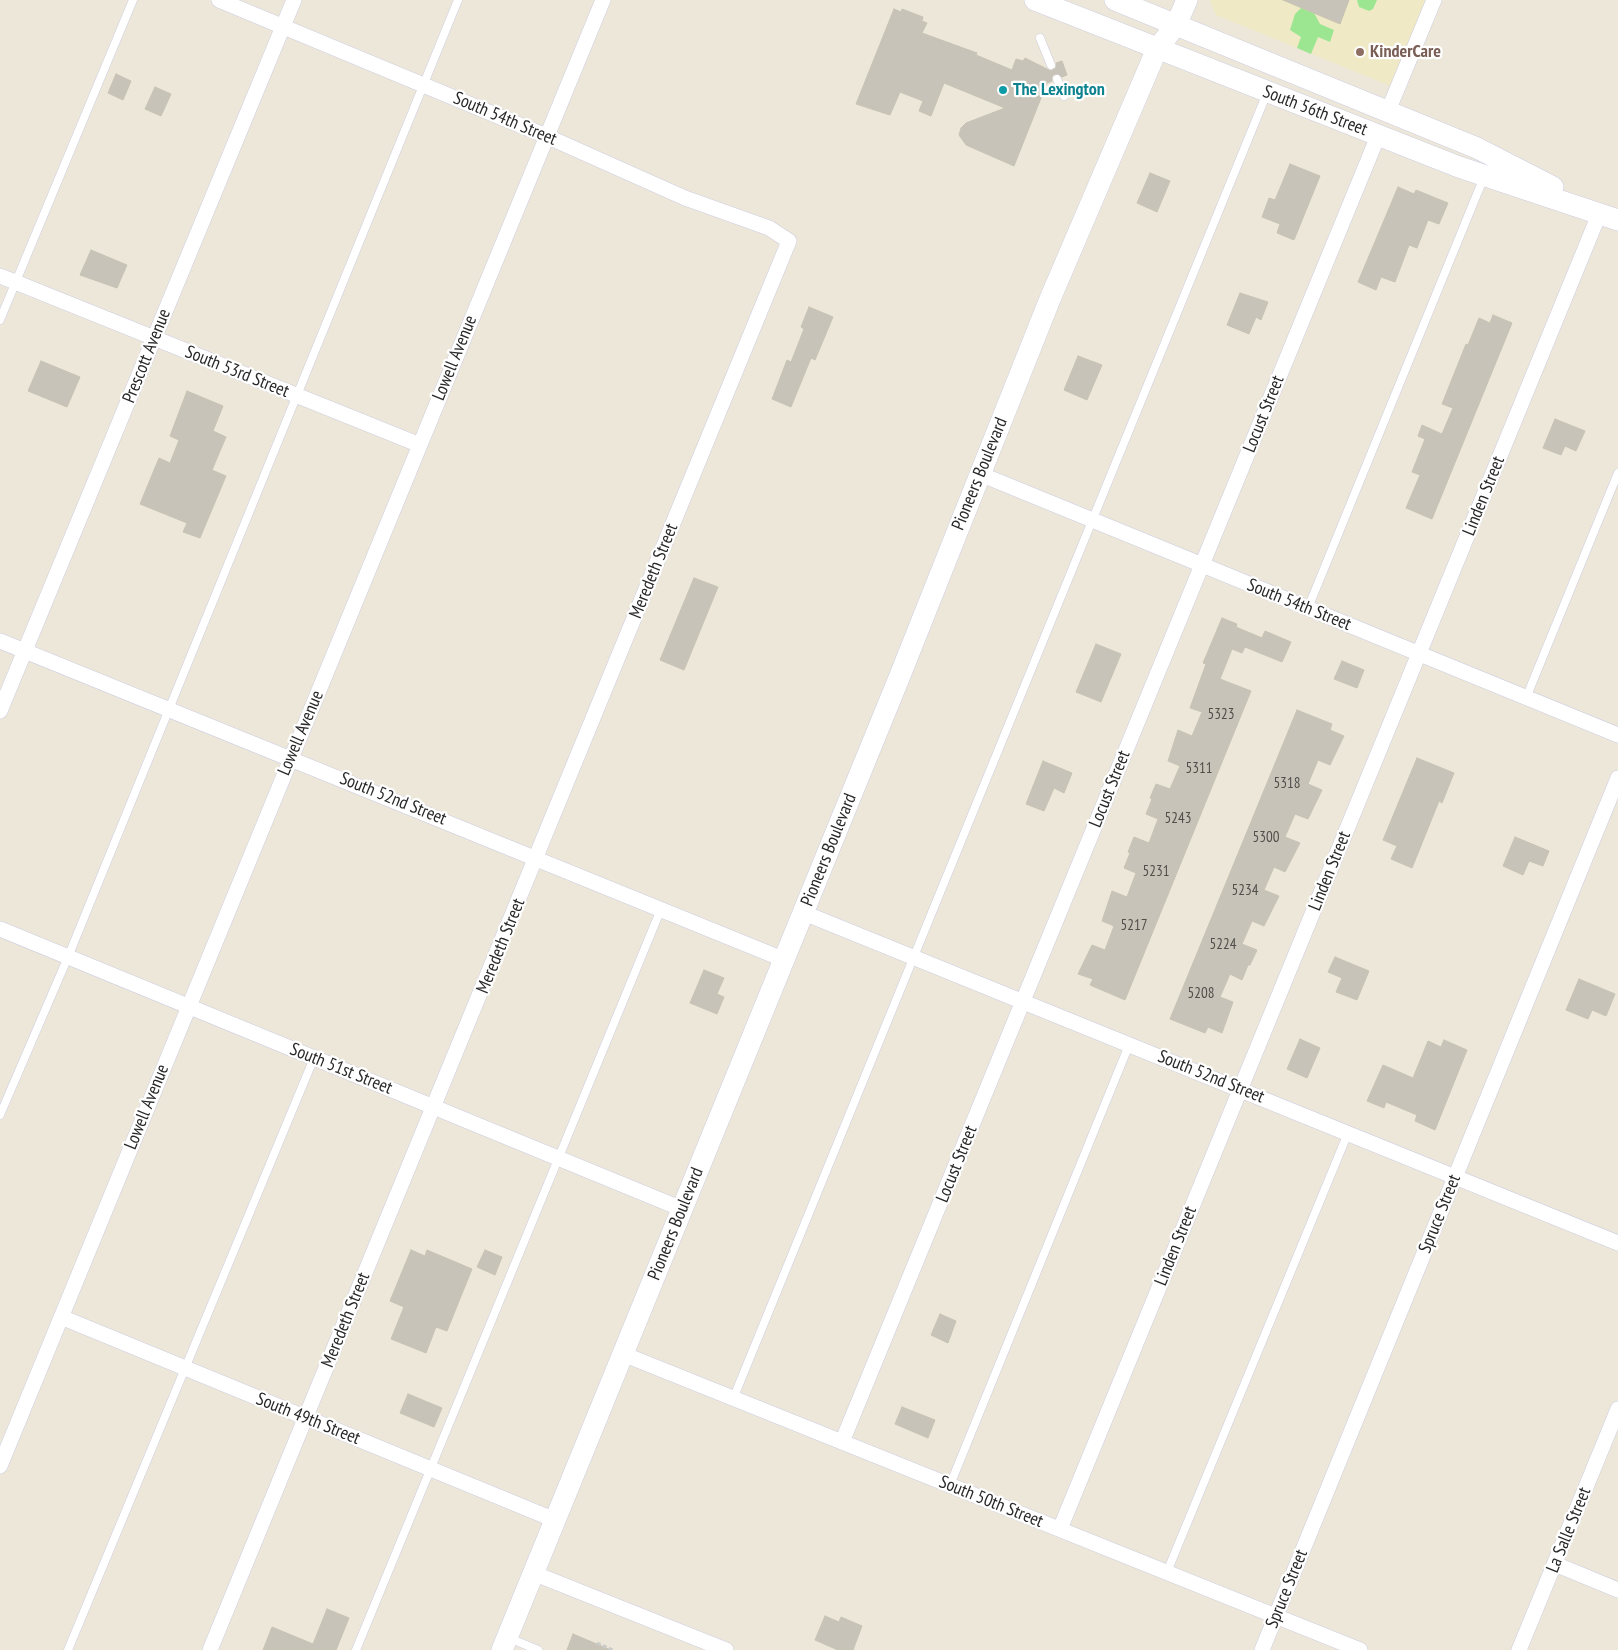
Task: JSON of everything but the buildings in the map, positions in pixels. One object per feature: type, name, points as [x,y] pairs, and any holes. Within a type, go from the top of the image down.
[{"type":"main road","name":"South 56th Street","points":[[1035,0],[1268,93],[1484,176],[1609,216]]},
{"type":"main road","name":"South 56th Street","points":[[1115,0],[1156,8],[1176,25],[1477,148],[1609,216]]},
{"type":"main road","name":"Pioneers Boulevard","points":[[504,1644],[804,912],[1050,299],[1157,49],[1176,25],[1187,0]]},
{"type":"main road","name":"Pioneers Boulevard","points":[[1156,8],[1157,49]]},
{"type":"street","name":"South 54th Street","points":[[218,0],[546,136],[685,198],[770,228],[789,241]]},
{"type":"street","name":"Prescott Avenue","points":[[0,711],[294,0]]},
{"type":"street","name":"Lowell Avenue","points":[[0,1466],[603,0]]},
{"type":"street","points":[[1388,111],[1434,0]]},
{"type":"street","name":"Locust Street","points":[[842,1442],[1378,136]]},
{"type":"street","name":"Linden Street","points":[[1060,1529],[1419,654],[1609,216]]},
{"type":"street","name":"Meredeth Street","points":[[210,1650],[789,241]]},
{"type":"street","name":"South 53rd Street","points":[[0,276],[420,445]]},
{"type":"street","name":"South 54th Street","points":[[980,474],[1618,736]]},
{"type":"street","name":"South 52nd Street","points":[[0,640],[291,757],[784,960]]},
{"type":"street","name":"Spruce Street","points":[[1262,1650],[1618,778]]},
{"type":"street","name":"South 52nd Street","points":[[804,912],[1618,1243]]},
{"type":"street","name":"South 51st Street","points":[[0,929],[682,1209]]},
{"type":"street","name":"South 49th Street","points":[[61,1317],[555,1520]]},
{"type":"street","name":"South 50th Street","points":[[623,1354],[1360,1650]]},
{"type":"street","name":"La Salle Street","points":[[1519,1650],[1618,1409]]},
{"type":"street","points":[[1555,1564],[1618,1590]]},
{"type":"street","points":[[533,1573],[726,1650]]},
{"type":"lane","points":[[0,320],[133,0]]},
{"type":"lane","points":[[0,1115],[68,957],[168,708],[298,397],[458,0]]},
{"type":"lane","points":[[1040,38],[1051,65]]},
{"type":"lane","points":[[1057,79],[1064,96]]},
{"type":"lane","points":[[733,1399],[1268,93]]},
{"type":"lane","points":[[1308,608],[1484,176]]},
{"type":"lane","points":[[1526,698],[1618,474]]},
{"type":"lane","points":[[356,1650],[661,909]]},
{"type":"lane","points":[[950,1485],[1130,1044]]},
{"type":"lane","points":[[68,1650],[314,1058]]},
{"type":"lane","points":[[1167,1572],[1348,1132]]},
{"type":"lane","points":[[504,1644],[538,1650]]},
{"type":"path","points":[[597,1643],[613,1650]]},
{"type":"shaded area","name":"KinderCare","points":[[1210,0],[1434,0],[1398,89],[1216,15]]},
{"type":"green space","points":[[1357,0],[1377,0],[1373,9],[1369,11],[1359,7]]},
{"type":"green space","points":[[1301,8],[1314,13],[1320,24],[1334,30],[1330,42],[1318,37],[1311,54],[1297,48],[1301,37],[1290,30],[1295,14]]},
{"type":"place","name":"KinderCare","points":[[1360,52]]},
{"type":"place","name":"The Lexington","points":[[1003,90]]}]
